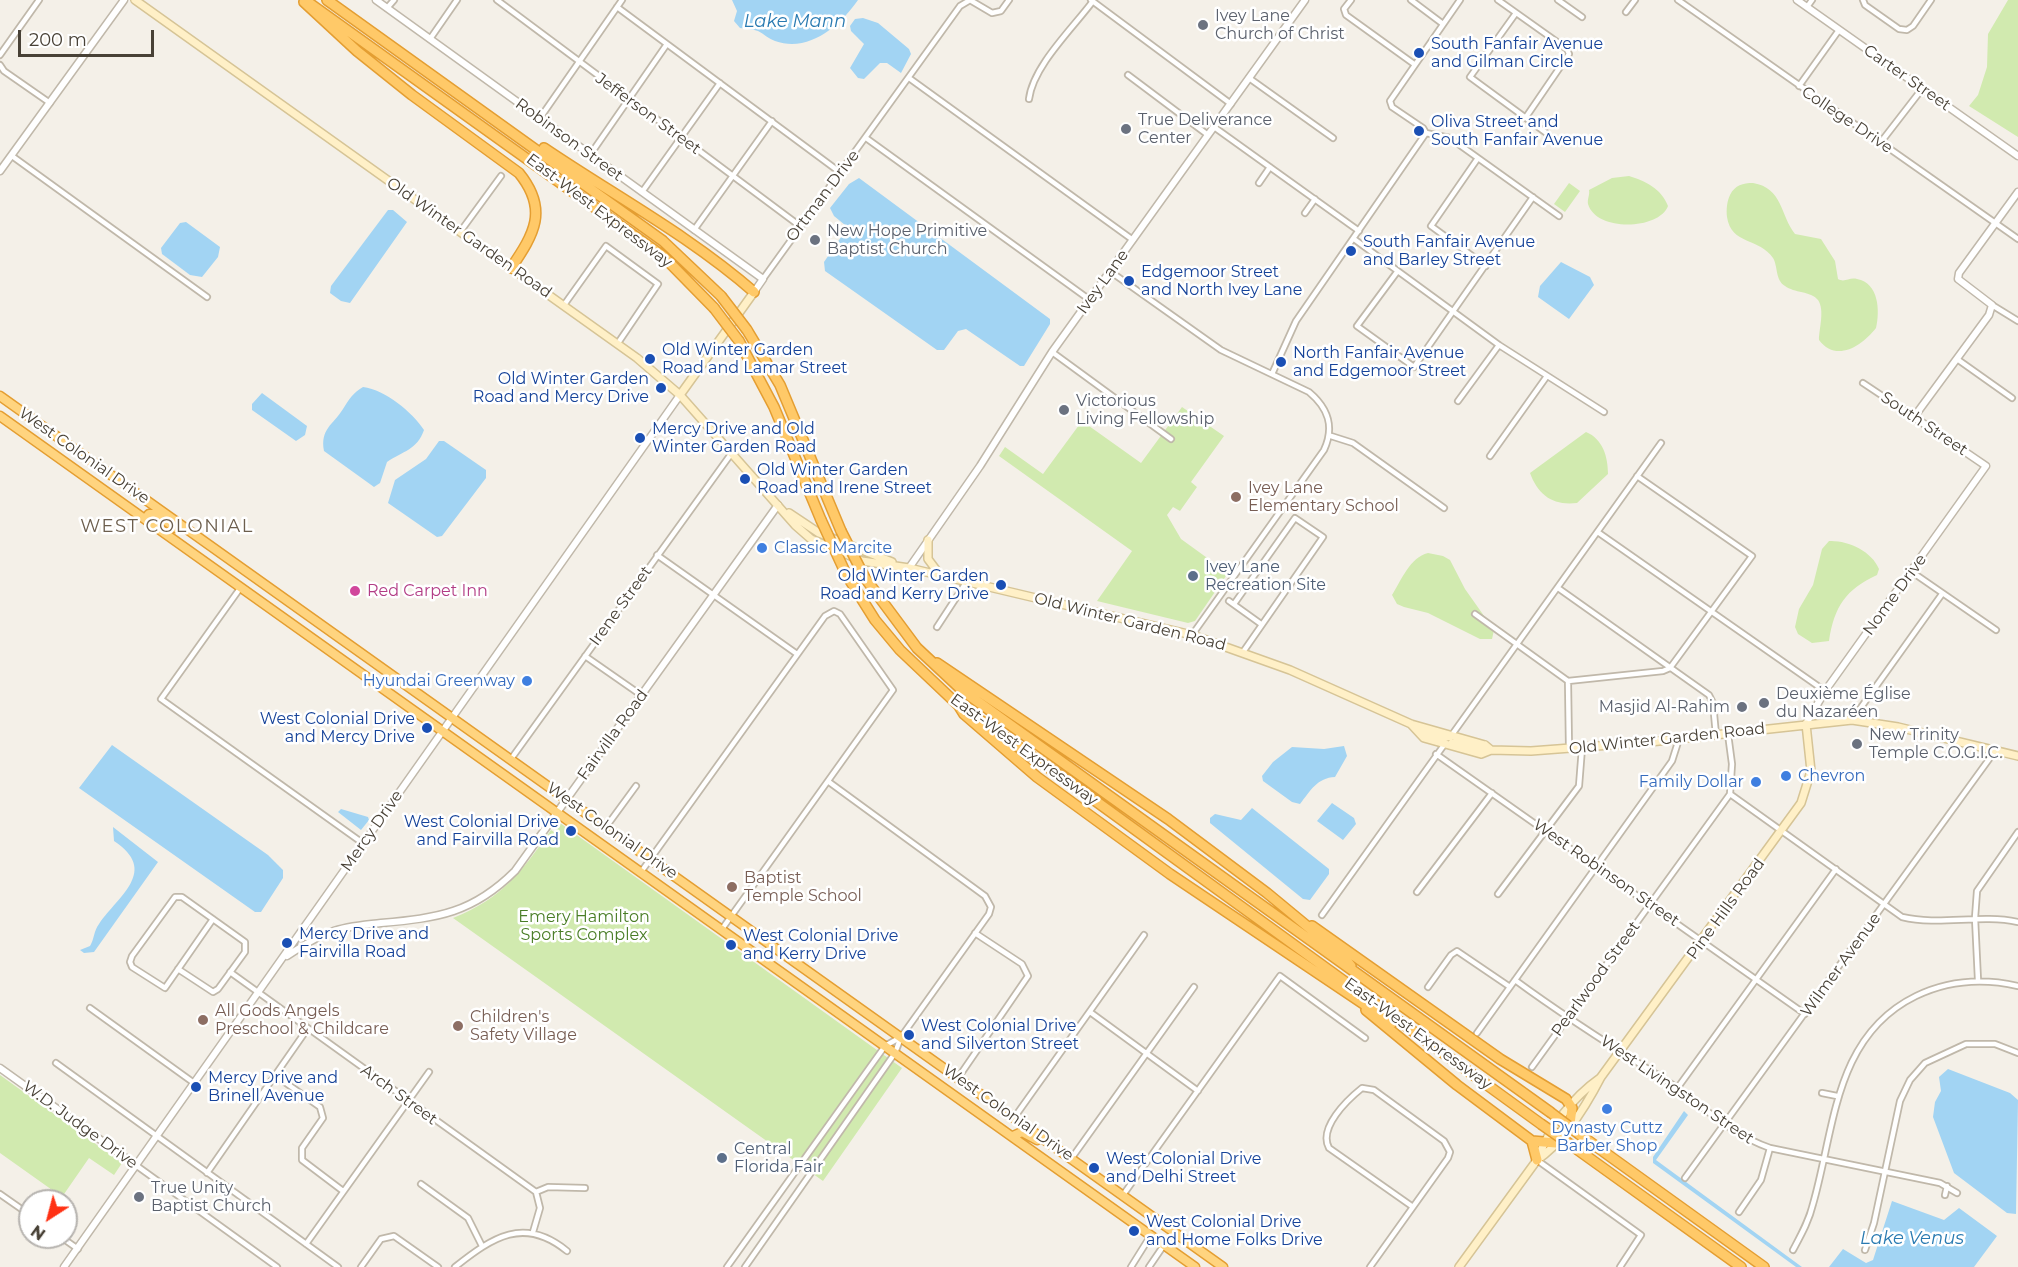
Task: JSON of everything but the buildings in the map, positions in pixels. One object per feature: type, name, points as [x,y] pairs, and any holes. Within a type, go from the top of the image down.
[{"type":"highway","points":[[304,0],[357,51],[412,95],[519,173],[530,187],[536,208],[535,227],[511,268]]},
{"type":"highway","name":"East-West Expressway","points":[[304,0],[655,251],[683,275],[714,308],[739,341],[774,407],[846,574],[875,620],[900,650],[957,704],[1152,841],[1424,1040],[1742,1267]]},
{"type":"highway","name":"East-West Expressway","points":[[327,0],[663,241],[720,296],[747,330],[780,386],[841,531],[865,578],[898,627],[929,659],[972,697],[1355,970],[1764,1267]]},
{"type":"highway","points":[[407,57],[569,165],[685,237],[754,292]]},
{"type":"highway","name":"West Colonial Drive","points":[[0,396],[1222,1267]]},
{"type":"highway","points":[[0,402],[28,422],[36,421]]},
{"type":"highway","name":"West Colonial Drive","points":[[0,416],[1196,1267]]},
{"type":"highway","points":[[45,447],[51,448],[84,470],[89,470],[94,463]]},
{"type":"highway","points":[[145,519],[149,514],[155,514],[191,538],[197,536]]},
{"type":"highway","points":[[252,594],[259,595],[295,618],[305,612]]},
{"type":"highway","points":[[929,659],[943,666],[1168,819],[1297,918],[1342,955],[1355,970]]},
{"type":"highway","points":[[957,704],[964,714],[1036,777],[1170,874],[1361,1004],[1424,1040]]},
{"type":"highway","points":[[1297,918],[1324,932],[1500,1059],[1572,1104],[1570,1124]]},
{"type":"highway","points":[[807,990],[816,977]]},
{"type":"highway","points":[[1361,1004],[1373,1018],[1532,1141],[1556,1143]]},
{"type":"highway","points":[[975,1109],[981,1109],[1004,1124],[1014,1118]]},
{"type":"highway","points":[[1013,1136],[1022,1132],[1037,1140],[1046,1141]]},
{"type":"highway","points":[[1532,1141],[1537,1160]]},
{"type":"highway","points":[[1082,1186],[1088,1185],[1114,1202],[1123,1195]]},
{"type":"highway","points":[[1182,1257],[1192,1259],[1202,1267]]},
{"type":"main road","name":"Old Winter Garden Road","points":[[135,0],[618,343],[680,396],[778,505],[819,533],[909,568],[1192,635],[1242,652],[1412,727],[1424,738],[1444,746],[1481,754],[1491,750],[1582,748],[1852,720],[1898,727],[2018,756]]},
{"type":"main road","name":"Ortman Drive","points":[[680,396],[754,292]]},
{"type":"main road","points":[[928,540],[928,559],[940,575]]},
{"type":"main road","name":"Pine Hills Road","points":[[1537,1160],[1550,1151],[1592,1095],[1601,1077],[1703,941],[1801,803],[1810,771],[1806,724]]},
{"type":"main road","name":"Old Winter Garden Road","points":[[1412,727],[1423,726],[1485,745],[1491,750]]},
{"type":"main road","points":[[1444,746],[1452,743],[1479,748],[1485,745]]},
{"type":"main road","name":"Pine Hills Road","points":[[1459,1267],[1537,1160],[1543,1143],[1572,1104],[1583,1090],[1601,1077]]},
{"type":"street","points":[[0,55],[39,0]]},
{"type":"street","points":[[0,171],[124,0]]},
{"type":"street","name":"Robinson Street","points":[[376,0],[763,279]]},
{"type":"street","points":[[387,9],[394,0]]},
{"type":"street","points":[[430,39],[457,0]]},
{"type":"street","name":"Jefferson Street","points":[[496,0],[800,226]]},
{"type":"street","points":[[540,119],[622,0]]},
{"type":"street","name":"Ortman Drive","points":[[754,292],[960,6],[970,0],[992,13],[1001,11],[1009,0]]},
{"type":"street","name":"Ivey Lane","points":[[909,568],[981,466],[1052,352],[1305,0]]},
{"type":"street","points":[[1351,0],[1344,9],[1346,15],[1414,64]]},
{"type":"street","points":[[1411,0],[1443,24]]},
{"type":"street","points":[[1460,0],[1390,101],[1392,106],[1426,133],[1450,138],[1558,216]]},
{"type":"street","points":[[1497,0],[1567,49],[1569,57],[1526,117]]},
{"type":"street","points":[[1558,0],[1582,17]]},
{"type":"street","points":[[1626,12],[1635,0]]},
{"type":"street","name":"College Drive","points":[[1678,0],[2018,239]]},
{"type":"street","name":"Carter Street","points":[[1797,0],[2018,156]]},
{"type":"street","points":[[1807,7],[1812,0]]},
{"type":"street","points":[[1863,0],[1865,5],[1899,29],[1907,30],[1913,26],[1931,0]]},
{"type":"street","points":[[1029,99],[1030,87],[1038,72],[1092,1],[1231,104]]},
{"type":"street","points":[[617,7],[841,173]]},
{"type":"street","points":[[1516,13],[1470,77],[1545,132]]},
{"type":"street","points":[[1799,86],[1839,30]]},
{"type":"street","points":[[590,155],[667,44]]},
{"type":"street","points":[[0,65],[4,71],[50,103]]},
{"type":"street","points":[[1128,75],[1208,135]]},
{"type":"street","points":[[909,78],[1133,240]]},
{"type":"street","points":[[1249,78],[1333,138]]},
{"type":"street","points":[[642,192],[720,84]]},
{"type":"street","points":[[1881,142],[1922,89]]},
{"type":"street","points":[[694,230],[772,121]]},
{"type":"street","points":[[1214,127],[1359,231]]},
{"type":"street","points":[[1272,374],[1296,321],[1426,133]]},
{"type":"street","points":[[866,138],[1090,300]]},
{"type":"street","points":[[12,156],[207,297]]},
{"type":"street","points":[[1478,158],[1431,226],[1486,266]]},
{"type":"street","points":[[1259,183],[1270,167]]},
{"type":"street","points":[[460,232],[501,176]]},
{"type":"street","points":[[2018,192],[1962,266],[1958,279],[2018,321]]},
{"type":"street","points":[[1397,272],[1357,326],[1414,367],[1533,197]]},
{"type":"street","points":[[1305,213],[1315,200]]},
{"type":"street","points":[[1354,239],[1499,345],[1604,412]]},
{"type":"street","points":[[564,305],[606,246],[658,284],[618,343]]},
{"type":"street","points":[[1111,272],[1221,350],[1309,392],[1319,401],[1330,420],[1331,436],[1324,450],[1192,635]]},
{"type":"street","points":[[1914,417],[1989,315],[1992,304]]},
{"type":"street","points":[[1458,401],[1499,345]]},
{"type":"street","points":[[1052,352],[1171,439]]},
{"type":"street","points":[[1957,359],[2012,398]]},
{"type":"street","points":[[1490,456],[1547,376]]},
{"type":"street","name":"South Street","points":[[1863,383],[1986,466]]},
{"type":"street","name":"Mercy Drive","points":[[64,1267],[680,396]]},
{"type":"street","points":[[1331,436],[1353,443],[1444,508]]},
{"type":"street","points":[[1451,736],[1599,533],[1661,443]]},
{"type":"street","name":"Irene Street","points":[[511,759],[731,453]]},
{"type":"street","name":"Nome Drive","points":[[1806,724],[1825,691],[1986,466]]},
{"type":"street","points":[[1475,614],[1568,681],[1663,671],[1670,668],[1752,556],[1637,476]]},
{"type":"street","name":"Fairvilla Road","points":[[282,959],[309,941],[333,931],[428,919],[457,912],[500,886],[515,871],[778,505]]},
{"type":"street","points":[[1234,604],[1295,518],[1323,537],[1242,652]]},
{"type":"street","points":[[1599,533],[1825,691]]},
{"type":"street","points":[[657,555],[797,654]]},
{"type":"street","points":[[1912,572],[1996,630]]},
{"type":"street","points":[[937,627],[967,581]]},
{"type":"street","points":[[240,586],[162,699],[364,844]]},
{"type":"street","points":[[1558,588],[1709,695],[1713,703],[1716,735]]},
{"type":"street","points":[[1852,720],[1942,594]]},
{"type":"street","points":[[1229,600],[1261,624]]},
{"type":"street","points":[[642,872],[825,615],[834,611],[840,614],[893,690],[722,929]]},
{"type":"street","points":[[585,656],[641,695]]},
{"type":"street","points":[[1568,681],[1569,748]]},
{"type":"street","points":[[1728,734],[1732,764],[1730,794],[1902,917],[1916,920],[1975,918],[2018,922]]},
{"type":"street","points":[[1477,1033],[1672,761],[1679,739]]},
{"type":"street","points":[[1322,915],[1436,754],[1444,746]]},
{"type":"street","points":[[1498,894],[1578,786],[1582,748]]},
{"type":"street","name":"Wilmer Avenue","points":[[1685,1178],[1995,750]]},
{"type":"street","name":"West Robinson Street","points":[[1436,754],[1805,1014]]},
{"type":"street","points":[[745,1267],[896,1053],[902,1037],[989,914],[990,903],[985,896],[829,782]]},
{"type":"street","points":[[606,827],[636,786]]},
{"type":"street","points":[[1417,892],[1492,793]]},
{"type":"street","name":"Pearlwood Street","points":[[1532,1067],[1730,794]]},
{"type":"street","points":[[1978,980],[1975,918],[1977,891],[2018,832]]},
{"type":"street","points":[[1676,1090],[1836,869]]},
{"type":"street","points":[[178,969],[213,992],[245,952],[245,942],[182,897],[175,897],[130,962],[132,967],[165,988],[178,969],[213,920]]},
{"type":"street","points":[[958,1078],[1028,976],[1022,964],[975,933]]},
{"type":"street","points":[[1014,1118],[1144,935]]},
{"type":"street","points":[[298,937],[309,941]]},
{"type":"street","points":[[1428,987],[1455,951],[1464,953],[1510,987]]},
{"type":"street","name":"Arch Street","points":[[230,972],[536,1192]]},
{"type":"street","points":[[1123,1195],[1280,976],[1365,1038]]},
{"type":"street","name":"West Livingston Street","points":[[1515,980],[1567,1018],[1657,1074],[1745,1140],[1770,1148],[1947,1186],[1957,1192]]},
{"type":"street","points":[[1793,1251],[1813,1205],[1837,1096],[1856,1052],[1868,1032],[1889,1013],[1929,990],[1978,980],[2018,986]]},
{"type":"street","points":[[1071,1159],[1194,987]]},
{"type":"street","points":[[90,1008],[194,1083]]},
{"type":"street","points":[[1090,1012],[1198,1091]]},
{"type":"street","points":[[207,1173],[308,1028]]},
{"type":"street","points":[[727,1267],[885,1046],[902,1037]]},
{"type":"street","points":[[1865,1250],[1874,1223],[1900,1101],[1910,1080],[1925,1063],[1966,1044],[1995,1044],[2018,1053]]},
{"type":"street","points":[[56,1063],[338,1267]]},
{"type":"street","name":"W.D. Judge Drive","points":[[0,1068],[277,1267]]},
{"type":"street","points":[[306,1244],[429,1072]]},
{"type":"street","points":[[276,1076],[320,1107],[323,1119],[302,1148],[302,1160],[344,1191]]},
{"type":"street","points":[[1370,1267],[1413,1207],[1448,1158],[1449,1147],[1374,1090],[1362,1088],[1353,1095],[1327,1129],[1325,1141],[1329,1148],[1413,1207]]},
{"type":"street","points":[[1822,1092],[1837,1096]]},
{"type":"street","points":[[1739,1212],[1761,1180],[1770,1148]]},
{"type":"street","points":[[1537,1160],[1641,1235],[1620,1267]]},
{"type":"street","points":[[421,1184],[468,1218],[482,1246]]},
{"type":"street","points":[[1945,1195],[1947,1186]]},
{"type":"street","points":[[533,1232],[540,1208],[536,1192],[548,1187],[585,1188]]},
{"type":"street","points":[[0,1194],[18,1207]]},
{"type":"street","points":[[455,1267],[482,1246],[505,1235],[533,1232],[555,1241],[567,1251]]},
{"type":"street","points":[[1131,1267],[1151,1235]]},
{"type":"street","points":[[361,1267],[381,1239],[394,1236],[438,1267]]},
{"type":"street","points":[[1149,1267],[1164,1245]]},
{"type":"green space","points":[[2008,0],[2018,0],[2018,137],[1969,106],[1978,95],[1987,67],[1988,34]]},
{"type":"green space","points":[[1629,176],[1647,183],[1661,194],[1668,206],[1662,214],[1653,220],[1628,225],[1614,223],[1593,213],[1588,204],[1589,190],[1612,178]]},
{"type":"green space","points":[[1569,183],[1580,191],[1565,212],[1554,204]]},
{"type":"green space","points":[[1753,183],[1763,186],[1776,196],[1795,234],[1821,239],[1835,261],[1838,279],[1854,279],[1870,286],[1878,306],[1878,314],[1876,328],[1864,341],[1841,351],[1826,347],[1819,340],[1821,314],[1818,300],[1782,283],[1773,258],[1761,247],[1734,232],[1727,217],[1727,203],[1730,195],[1740,185]]},
{"type":"green space","points":[[1182,407],[1224,436],[1191,482],[1197,487],[1180,511],[1173,507],[1167,515],[1181,539],[1228,573],[1195,621],[1188,623],[1097,601],[1132,551],[999,456],[1005,447],[1043,474],[1082,421],[1141,463]]},
{"type":"green space","points":[[1586,432],[1597,439],[1603,449],[1608,474],[1577,503],[1554,501],[1542,493],[1530,473]]},
{"type":"green space","points":[[1829,541],[1843,542],[1858,548],[1871,557],[1879,569],[1877,575],[1857,586],[1843,600],[1834,618],[1829,641],[1812,643],[1798,634],[1795,627],[1799,609],[1813,585],[1822,549]]},
{"type":"green space","points":[[1428,553],[1450,560],[1465,589],[1494,630],[1492,639],[1480,639],[1428,613],[1397,604],[1392,595],[1411,564]]},
{"type":"green space","name":"Emery Hamilton Sports Complex","points":[[560,823],[902,1068],[823,1181],[453,918],[485,902],[510,882],[551,830],[554,832]]},
{"type":"green space","points":[[0,1075],[122,1163],[114,1175],[89,1158],[68,1189],[51,1189],[0,1153]]},
{"type":"water","name":"Lake Mann","points":[[732,0],[858,0],[833,28],[822,35],[800,43],[788,44],[773,40],[758,31],[740,28],[734,21],[737,11]]},
{"type":"water","points":[[863,18],[878,23],[909,49],[911,54],[901,73],[887,63],[880,63],[864,79],[858,78],[850,68],[864,44],[851,31],[850,26],[855,19]]},
{"type":"water","points":[[859,178],[1050,319],[1050,324],[1024,366],[1020,366],[966,329],[958,331],[944,350],[937,350],[825,271],[824,262],[846,230],[845,225],[834,216],[830,208],[849,184]]},
{"type":"water","points":[[388,210],[393,210],[407,222],[350,303],[341,301],[330,293],[331,286]]},
{"type":"water","points":[[186,222],[220,247],[218,257],[202,277],[190,275],[162,254],[161,248],[180,223]]},
{"type":"water","points":[[1561,262],[1590,277],[1594,285],[1569,319],[1538,297],[1540,286]]},
{"type":"water","points":[[363,387],[381,392],[398,403],[424,430],[418,442],[387,462],[380,483],[374,487],[324,451],[323,444],[328,428],[356,392]]},
{"type":"water","points":[[262,393],[307,426],[305,435],[296,441],[252,410],[252,404]]},
{"type":"water","points":[[439,441],[444,441],[486,470],[486,478],[442,536],[437,537],[388,503],[395,480],[426,459]]},
{"type":"water","points":[[112,745],[268,855],[283,870],[283,878],[261,912],[255,912],[79,788]]},
{"type":"water","points":[[1344,746],[1347,756],[1335,777],[1319,782],[1300,804],[1292,802],[1263,781],[1262,776],[1273,762],[1292,747],[1324,749]]},
{"type":"water","points":[[1332,803],[1354,818],[1356,824],[1343,840],[1317,821]]},
{"type":"water","points":[[1252,808],[1329,869],[1329,874],[1310,900],[1303,899],[1210,823],[1210,818],[1215,814],[1241,820]]},
{"type":"water","points":[[341,809],[368,817],[369,820],[361,830],[338,812]]},
{"type":"water","points":[[113,827],[158,862],[94,952],[84,953],[80,950],[90,946],[97,926],[131,883],[134,873],[133,863],[127,852],[114,841]]},
{"type":"water","points":[[1948,1069],[2010,1093],[2018,1100],[2016,1214],[2007,1213],[1954,1173],[1933,1117],[1935,1102],[1941,1091],[1939,1077]]},
{"type":"water","points":[[1684,1111],[1688,1115],[1656,1160],[1802,1267],[1796,1267],[1653,1163],[1653,1157]]},
{"type":"water","name":"Lake Venus","points":[[1892,1201],[1944,1220],[1959,1208],[1997,1236],[1974,1267],[1829,1267],[1843,1249],[1866,1263],[1873,1260]]},
{"type":"place","name":"Ivey Lane Church of Christ","points":[[1203,25]]},
{"type":"place","name":"South Fanfair Avenue and Gilman Circle","points":[[1419,53]]},
{"type":"place","name":"True Deliverance Center","points":[[1126,129]]},
{"type":"place","name":"Oliva Street and South Fanfair Avenue","points":[[1419,131]]},
{"type":"place","name":"New Hope Primitive Baptist Church","points":[[815,240]]},
{"type":"place","name":"South Fanfair Avenue and Barley Street","points":[[1351,251]]},
{"type":"place","name":"Edgemoor Street and North Ivey Lane","points":[[1129,281]]},
{"type":"place","name":"Old Winter Garden Road and Lamar Street","points":[[650,359]]},
{"type":"place","name":"North Fanfair Avenue and Edgemoor Street","points":[[1281,362]]},
{"type":"place","name":"Old Winter Garden Road and Mercy Drive","points":[[661,388]]},
{"type":"place","name":"Victorious Living Fellowship","points":[[1064,410]]},
{"type":"place","name":"Mercy Drive and Old Winter Garden Road","points":[[640,438]]},
{"type":"place","name":"Old Winter Garden Road and Irene Street","points":[[745,479]]},
{"type":"place","name":"Ivey Lane Elementary School","points":[[1236,497]]},
{"type":"place","name":"Classic Marcite","points":[[762,548]]},
{"type":"place","name":"Ivey Lane Recreation Site","points":[[1193,576]]},
{"type":"place","name":"Old Winter Garden Road and Kerry Drive","points":[[1001,585]]},
{"type":"place","name":"Red Carpet Inn","points":[[355,591]]},
{"type":"place","name":"Hyundai Greenway","points":[[527,681]]},
{"type":"place","name":"Deuxième Église du Nazaréen","points":[[1764,703]]},
{"type":"place","name":"Masjid Al-Rahim","points":[[1742,707]]},
{"type":"place","name":"West Colonial Drive and Mercy Drive","points":[[427,728]]},
{"type":"place","name":"New Trinity Temple C.O.G.I.C.","points":[[1857,744]]},
{"type":"place","name":"Chevron","points":[[1786,776]]},
{"type":"place","name":"Family Dollar","points":[[1756,782]]},
{"type":"place","name":"West Colonial Drive and Fairvilla Road","points":[[571,831]]},
{"type":"place","name":"Baptist Temple School","points":[[732,887]]},
{"type":"place","name":"Mercy Drive and Fairvilla Road","points":[[287,943]]},
{"type":"place","name":"West Colonial Drive and Kerry Drive","points":[[731,945]]},
{"type":"place","name":"All Gods Angels Preschool & Childcare","points":[[203,1020]]},
{"type":"place","name":"Children's Safety Village","points":[[458,1026]]},
{"type":"place","name":"West Colonial Drive and Silverton Street","points":[[909,1035]]},
{"type":"place","name":"Mercy Drive and Brinell Avenue","points":[[196,1087]]},
{"type":"place","name":"Dynasty Cuttz Barber Shop","points":[[1607,1109]]},
{"type":"place","name":"Central Florida Fair","points":[[722,1158]]},
{"type":"place","name":"West Colonial Drive and Delhi Street","points":[[1094,1168]]},
{"type":"place","name":"True Unity Baptist Church","points":[[139,1197]]},
{"type":"place","name":"West Colonial Drive and Home Folks Drive","points":[[1134,1231]]},
{"type":"district","name":"WEST COLONIAL","points":[[167,527]]}]
